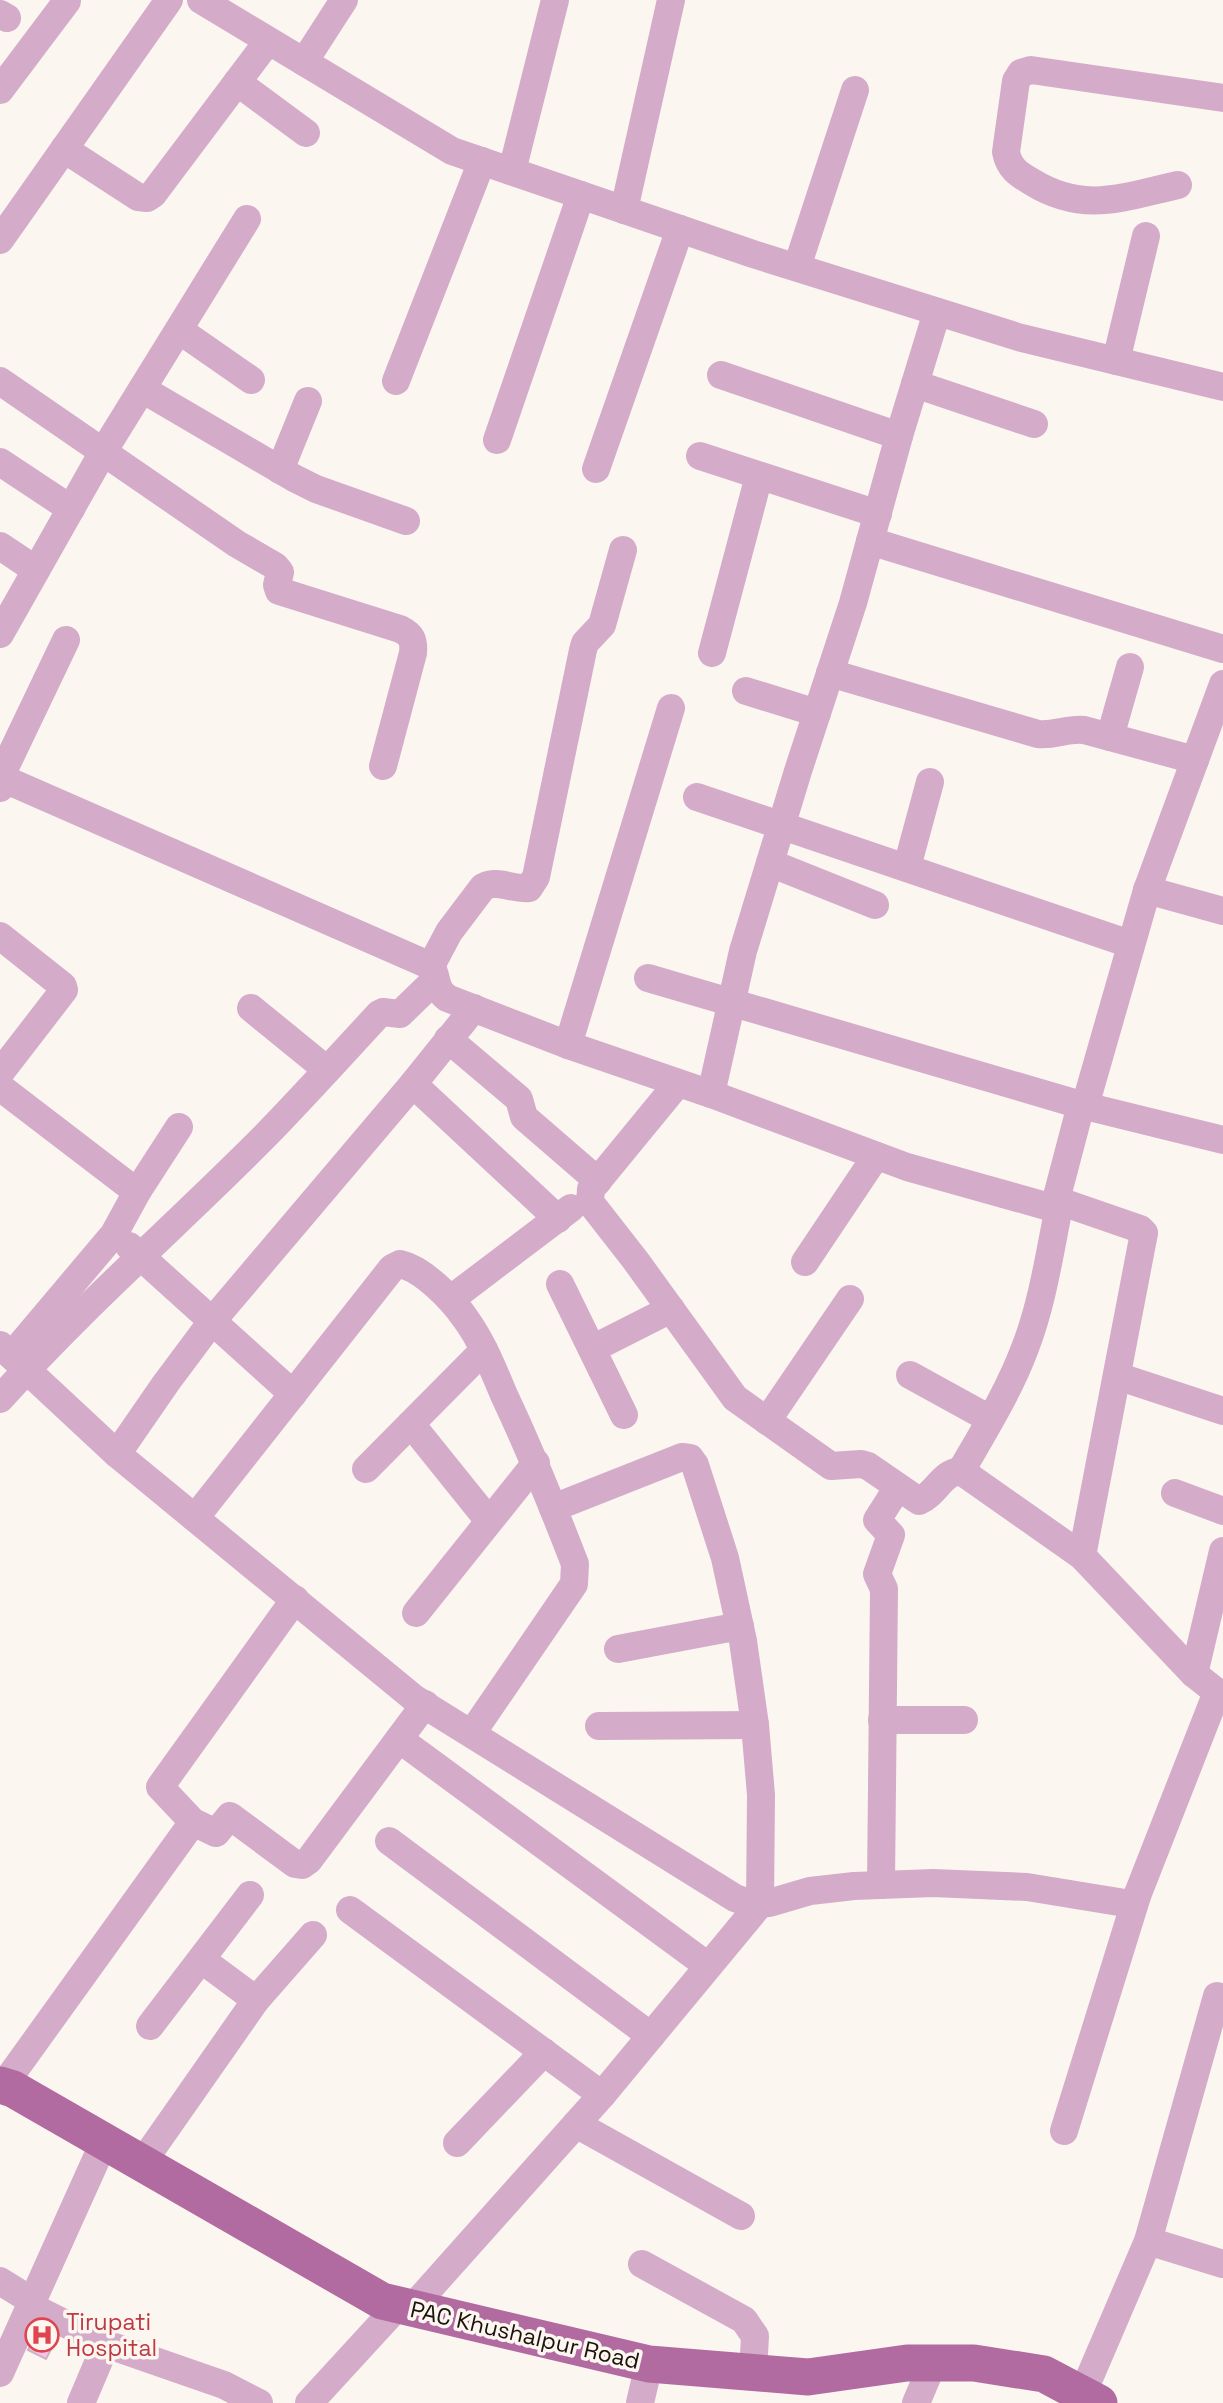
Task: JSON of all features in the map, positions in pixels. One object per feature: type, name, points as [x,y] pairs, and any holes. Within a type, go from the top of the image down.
[{"type":"main road","name":"PAC Khushalpur Road","points":[[2,2086],[104,2141],[382,2301],[649,2364],[808,2377],[907,2363],[974,2363],[1044,2374],[1091,2399]]},
{"type":"street","points":[[0,240],[169,0]]},
{"type":"street","points":[[201,0],[452,150],[680,229],[1018,337],[1223,387]]},
{"type":"street","points":[[304,62],[344,0]]},
{"type":"street","points":[[512,172],[555,0]]},
{"type":"street","points":[[624,209],[671,0]]},
{"type":"street","points":[[0,90],[67,1]]},
{"type":"street","points":[[64,149],[138,197],[147,198],[153,194],[268,41]]},
{"type":"street","points":[[1178,185],[1107,200],[1086,201],[1051,193],[1016,172],[1008,163],[1006,152],[1016,81],[1021,73],[1031,70],[1223,98]]},
{"type":"street","points":[[237,82],[306,133]]},
{"type":"street","points":[[797,267],[855,90]]},
{"type":"street","points":[[396,381],[482,161]]},
{"type":"street","points":[[497,440],[581,195]]},
{"type":"street","points":[[0,635],[103,452],[247,219]]},
{"type":"street","points":[[596,469],[680,229]]},
{"type":"street","points":[[1116,361],[1146,236]]},
{"type":"street","points":[[711,1094],[743,951],[853,603],[899,436],[937,312]]},
{"type":"street","points":[[179,330],[251,380]]},
{"type":"street","points":[[721,375],[899,436]]},
{"type":"street","points":[[0,381],[237,544],[275,566],[280,572],[277,585],[279,591],[410,634],[414,643],[413,653],[383,766]]},
{"type":"street","points":[[915,384],[1034,424]]},
{"type":"street","points":[[142,390],[316,489],[406,521]]},
{"type":"street","points":[[280,470],[308,401]]},
{"type":"street","points":[[700,456],[759,476],[874,528],[1223,649]]},
{"type":"street","points":[[0,461],[71,509]]},
{"type":"street","points":[[712,653],[759,476]]},
{"type":"street","points":[[0,546],[36,570]]},
{"type":"street","points":[[13,1357],[142,1256],[157,1238],[265,1136],[379,1014],[400,1014],[433,973],[449,932],[483,887],[498,883],[522,889],[529,888],[536,877],[583,650],[602,625],[623,550]]},
{"type":"street","points":[[0,778],[66,640]]},
{"type":"street","points":[[1110,737],[1130,667]]},
{"type":"street","points":[[830,673],[1038,734],[1076,729],[1110,737],[1207,748]]},
{"type":"street","points":[[594,1188],[590,1202],[735,1398],[831,1466],[869,1466],[919,1500],[926,1498],[948,1475],[961,1471],[1008,1387],[1031,1332],[1058,1201],[1130,944],[1147,890],[1207,748],[1223,684]]},
{"type":"street","points":[[746,691],[817,713]]},
{"type":"street","points":[[568,1045],[671,708]]},
{"type":"street","points":[[907,867],[930,782]]},
{"type":"street","points":[[0,788],[6,783],[13,783],[433,973]]},
{"type":"street","points":[[697,797],[1130,944]]},
{"type":"street","points":[[770,863],[874,905]]},
{"type":"street","points":[[1147,890],[1223,911]]},
{"type":"street","points":[[0,936],[63,986],[64,990],[0,1073]]},
{"type":"street","points":[[433,973],[436,987],[447,998],[568,1045],[711,1094],[906,1167],[1046,1206],[1058,1201],[1140,1229],[1144,1233],[1082,1556]]},
{"type":"street","points":[[648,978],[1083,1105],[1223,1140]]},
{"type":"street","points":[[251,1007],[327,1070]]},
{"type":"street","points":[[117,1454],[214,1320],[474,1008]]},
{"type":"street","points":[[448,1039],[519,1099],[524,1117],[594,1188]]},
{"type":"street","points":[[451,1299],[558,1219],[594,1188],[678,1083]]},
{"type":"street","points":[[413,1084],[558,1219]]},
{"type":"street","points":[[0,1087],[137,1192]]},
{"type":"street","points":[[0,1399],[13,1357],[114,1234],[179,1126]]},
{"type":"street","points":[[805,1262],[876,1156]]},
{"type":"street","points":[[114,1234],[214,1320],[293,1394]]},
{"type":"street","points":[[195,1518],[392,1268],[400,1264],[409,1266],[451,1299],[484,1350],[536,1463],[575,1564],[574,1584],[472,1733]]},
{"type":"street","points":[[560,1284],[624,1416]]},
{"type":"street","points":[[767,1421],[850,1299]]},
{"type":"street","points":[[592,1349],[671,1309]]},
{"type":"street","points":[[366,1469],[484,1350]]},
{"type":"street","points":[[13,1357],[117,1454],[425,1704],[735,1898],[760,1904],[810,1891],[933,1883],[1027,1887],[1131,1904],[1137,1896]]},
{"type":"street","points":[[909,1375],[990,1419]]},
{"type":"street","points":[[1118,1376],[1223,1411]]},
{"type":"street","points":[[411,1424],[489,1521]]},
{"type":"street","points":[[309,2403],[406,2306],[576,2124],[760,1904],[761,1795],[755,1725],[740,1626],[725,1558],[695,1465],[690,1458],[682,1457],[553,1508]]},
{"type":"street","points":[[416,1613],[536,1463]]},
{"type":"street","points":[[961,1471],[1082,1556],[1194,1674],[1220,1693],[1137,1896],[1064,2131]]},
{"type":"street","points":[[881,1885],[884,1589],[877,1574],[891,1535],[877,1518],[898,1488]]},
{"type":"street","points":[[1175,1493],[1223,1511]]},
{"type":"street","points":[[1194,1674],[1223,1551]]},
{"type":"street","points":[[295,1599],[160,1787],[193,1822],[216,1833],[230,1816],[295,1864],[302,1865],[309,1860],[425,1704]]},
{"type":"street","points":[[618,1649],[740,1626]]},
{"type":"street","points":[[882,1720],[964,1720]]},
{"type":"street","points":[[599,1726],[755,1725]]},
{"type":"street","points":[[399,1739],[708,1966]]},
{"type":"street","points":[[2,2086],[193,1822]]},
{"type":"street","points":[[389,1841],[650,2036]]},
{"type":"street","points":[[150,2026],[250,1895]]},
{"type":"street","points":[[350,1910],[602,2095]]},
{"type":"street","points":[[142,2163],[256,2000],[313,1935]]},
{"type":"street","points":[[202,1959],[256,2000]]},
{"type":"street","points":[[1091,2399],[1148,2241],[1217,1996]]},
{"type":"street","points":[[457,2143],[544,2052]]},
{"type":"street","points":[[576,2124],[741,2216]]},
{"type":"street","points":[[0,2373],[104,2141]]},
{"type":"street","points":[[1148,2241],[1223,2264]]},
{"type":"street","points":[[642,2264],[744,2320],[755,2336],[752,2373]]},
{"type":"street","points":[[0,2281],[31,2304],[106,2344],[224,2385],[260,2403]]},
{"type":"street","points":[[81,2403],[106,2344]]},
{"type":"street","points":[[916,2403],[933,2363]]},
{"type":"street","points":[[640,2403],[649,2364]]},
{"type":"building","points":[[38,2329],[57,2338],[46,2359],[28,2350]]},
{"type":"place","name":"Tirupati Hospital","points":[[42,2335]]}]
